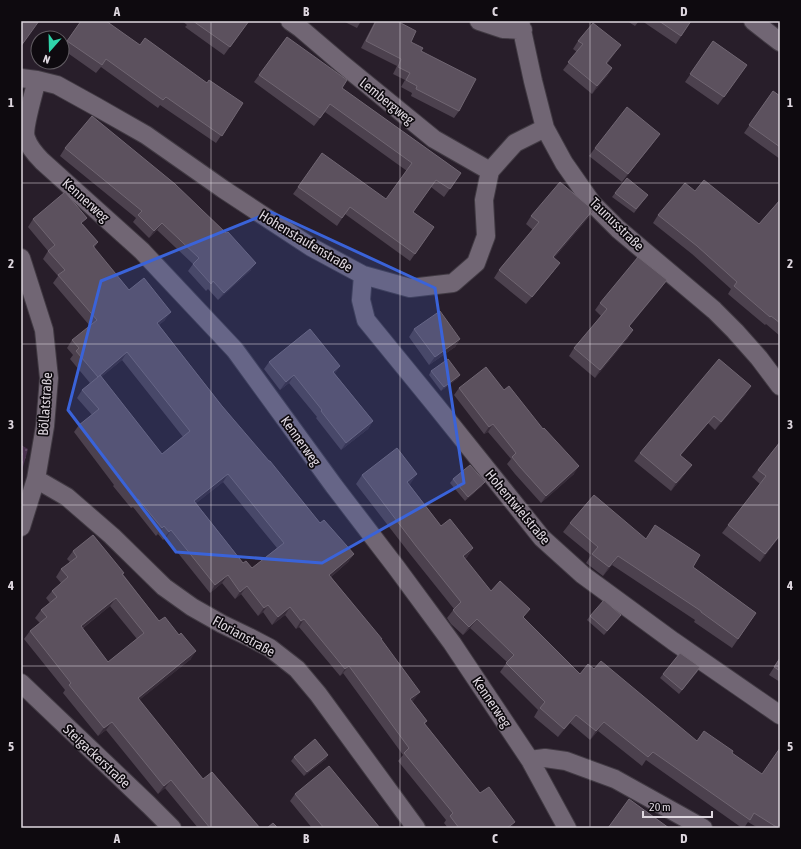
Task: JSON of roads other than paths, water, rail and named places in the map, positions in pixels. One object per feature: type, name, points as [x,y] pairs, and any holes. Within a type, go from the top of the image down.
[{"type":"street","name":"Lembergweg","points":[[290,21],[434,139],[490,171]]},
{"type":"street","points":[[479,21],[503,29],[522,26]]},
{"type":"street","points":[[752,21],[780,42]]},
{"type":"street","name":"Taunusstraße","points":[[522,26],[533,81],[545,128],[564,163],[592,203],[618,229],[714,310],[759,358],[780,386]]},
{"type":"street","name":"Hohenstaufenstraße","points":[[29,79],[57,85],[146,135],[223,189],[311,247],[363,275],[410,288],[453,283],[476,263],[486,236],[484,200],[490,171]]},
{"type":"street","name":"Kennerweg","points":[[29,79],[25,137],[32,150],[42,161],[142,251],[235,350],[334,486],[452,643],[530,760],[567,828]]},
{"type":"street","points":[[490,171],[515,143],[545,128]]},
{"type":"street","name":"Böllatstraße","points":[[21,258],[44,330],[49,378],[45,426],[36,479],[21,527]]},
{"type":"street","name":"Hohentwielstraße","points":[[363,275],[360,300],[366,320],[542,538],[583,575],[673,641],[780,714]]},
{"type":"street","name":"Florianstraße","points":[[36,479],[67,496],[112,536],[164,587],[192,607],[270,648],[297,669],[318,694],[416,828]]},
{"type":"street","name":"Steigackerstraße","points":[[21,684],[150,805],[172,828]]},
{"type":"street","points":[[530,760],[545,758],[566,761],[616,779],[703,828]]}]
